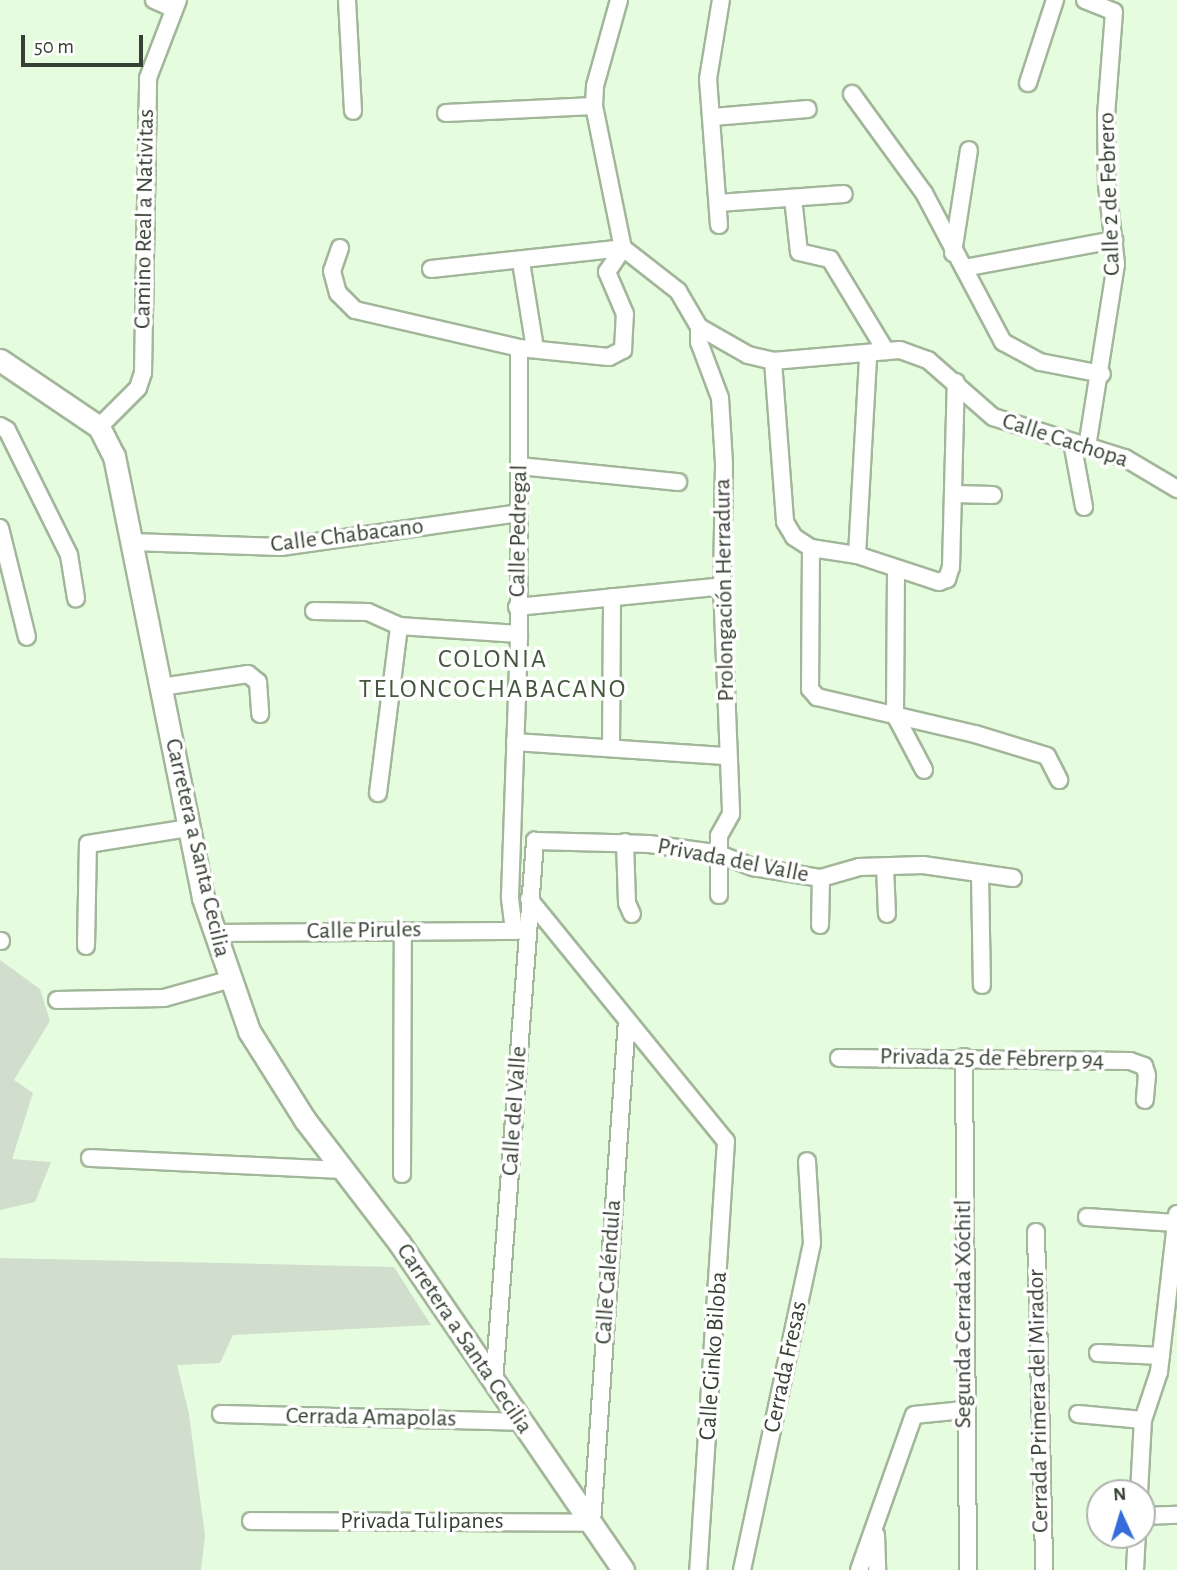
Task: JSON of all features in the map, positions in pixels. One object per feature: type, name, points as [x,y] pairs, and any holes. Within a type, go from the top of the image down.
[{"type":"main road","name":"Carretera a Santa Cecilia","points":[[0,360],[99,427],[114,456],[188,828],[228,980],[249,1031],[305,1120],[345,1170],[623,1570]]},
{"type":"street","points":[[154,0],[175,4]]},
{"type":"street","points":[[347,0],[353,111]]},
{"type":"street","points":[[340,248],[332,271],[338,293],[355,310],[527,348],[609,357],[623,350],[625,314],[607,272],[623,248],[594,106],[595,86],[619,0]]},
{"type":"street","points":[[719,225],[713,117],[708,79],[721,0]]},
{"type":"street","points":[[1028,83],[1055,0]]},
{"type":"street","name":"Calle 2 de Febrero","points":[[1079,445],[1101,373],[1116,264],[1107,185],[1106,127],[1114,12],[1085,0]]},
{"type":"street","name":"Camino Real a Nativitas","points":[[99,427],[138,388],[143,373],[148,78],[175,4]]},
{"type":"street","points":[[852,94],[924,193],[953,253],[964,268],[1003,342],[1040,362],[1101,373]]},
{"type":"street","points":[[446,113],[594,106]]},
{"type":"street","points":[[713,117],[808,109]]},
{"type":"street","points":[[953,253],[969,150]]},
{"type":"street","points":[[718,204],[844,194]]},
{"type":"street","points":[[698,327],[748,355],[773,361],[868,356],[886,351],[830,259],[799,252],[793,198]]},
{"type":"street","points":[[964,268],[1114,240]]},
{"type":"street","points":[[431,270],[522,262],[623,248]]},
{"type":"street","name":"Prolongación Herradura","points":[[623,248],[678,291],[698,327],[699,342],[720,398],[722,586],[731,814],[719,836],[716,853]]},
{"type":"street","name":"Calle Pedregal","points":[[521,931],[510,896],[519,634],[517,607],[520,466],[527,348],[522,262]]},
{"type":"street","name":"Calle Cachopa","points":[[886,351],[900,350],[928,360],[956,382],[980,410],[993,418],[1125,458],[1177,489]]},
{"type":"street","points":[[857,555],[868,356]]},
{"type":"street","points":[[773,361],[785,522],[794,537],[811,548],[857,555],[896,571],[939,582],[947,579],[953,494],[956,382]]},
{"type":"street","points":[[0,426],[7,430],[69,555],[76,598]]},
{"type":"street","points":[[1079,445],[1084,507]]},
{"type":"street","points":[[520,466],[678,482]]},
{"type":"street","points":[[953,494],[993,495]]},
{"type":"street","name":"Calle Chabacano","points":[[132,542],[281,547],[519,513]]},
{"type":"street","points":[[0,528],[27,637]]},
{"type":"street","points":[[811,548],[810,689],[817,697],[1046,756],[1059,780]]},
{"type":"street","points":[[896,571],[895,715],[924,770]]},
{"type":"street","points":[[517,607],[722,586]]},
{"type":"street","points":[[611,747],[612,597]]},
{"type":"street","points":[[314,611],[368,612],[398,625],[519,634]]},
{"type":"street","points":[[378,793],[398,625]]},
{"type":"street","points":[[161,687],[248,674],[258,682],[260,714]]},
{"type":"street","points":[[515,742],[729,756]]},
{"type":"street","points":[[86,946],[88,844],[188,828]]},
{"type":"street","name":"Calle del Valle","points":[[494,1383],[521,931],[529,898],[535,841]]},
{"type":"street","name":"Privada del Valle","points":[[535,841],[625,842],[716,853],[766,870],[821,877],[859,867],[923,866],[1013,878]]},
{"type":"street","points":[[625,842],[627,903],[632,914]]},
{"type":"street","points":[[716,853],[719,895]]},
{"type":"street","points":[[885,867],[887,914]]},
{"type":"street","points":[[980,874],[982,985]]},
{"type":"street","points":[[820,925],[821,877]]},
{"type":"street","points":[[529,898],[627,1020]]},
{"type":"street","points":[[402,1174],[403,931]]},
{"type":"street","name":"Calle Pirules","points":[[214,933],[521,931]]},
{"type":"street","points":[[57,1000],[164,998],[228,980]]},
{"type":"street","name":"Calle Ginko Biloba","points":[[627,1020],[726,1141],[698,1570]]},
{"type":"street","name":"Calle Caléndula","points":[[592,1523],[627,1020]]},
{"type":"street","name":"Privada 25 de Febrerp 94","points":[[839,1058],[964,1057],[1130,1061],[1144,1066],[1145,1100]]},
{"type":"street","name":"Segunda Cerrada Xóchitl","points":[[964,1057],[964,1410],[968,1570]]},
{"type":"street","points":[[90,1158],[345,1170]]},
{"type":"street","name":"Cerrada Fresas","points":[[741,1570],[812,1243],[807,1161]]},
{"type":"street","points":[[1087,1217],[1176,1218],[1170,1326],[1143,1420],[1140,1479]]},
{"type":"street","name":"Cerrada Primera del Mirador","points":[[1036,1232],[1044,1570]]},
{"type":"street","points":[[1098,1353],[1161,1356]]},
{"type":"street","points":[[859,1570],[876,1529],[892,1471],[914,1415],[964,1410]]},
{"type":"street","name":"Cerrada Amapolas","points":[[221,1414],[520,1422]]},
{"type":"street","points":[[1078,1414],[1143,1420]]},
{"type":"street","points":[[1156,1516],[1177,1516]]},
{"type":"street","name":"Privada Tulipanes","points":[[251,1521],[592,1523]]},
{"type":"street","points":[[876,1529],[877,1570]]},
{"type":"street","points":[[1135,1570],[1136,1549]]},
{"type":"green space","points":[[0,960],[40,989],[50,1021],[14,1080],[33,1093],[12,1159],[51,1162],[35,1202],[0,1210]]},
{"type":"green space","points":[[0,1258],[394,1267],[431,1325],[233,1335],[220,1363],[177,1365],[189,1414],[205,1536],[201,1570],[0,1570]]},
{"type":"district","name":"COLONIA TELONCOCHABACANO","points":[[493,675]]}]
